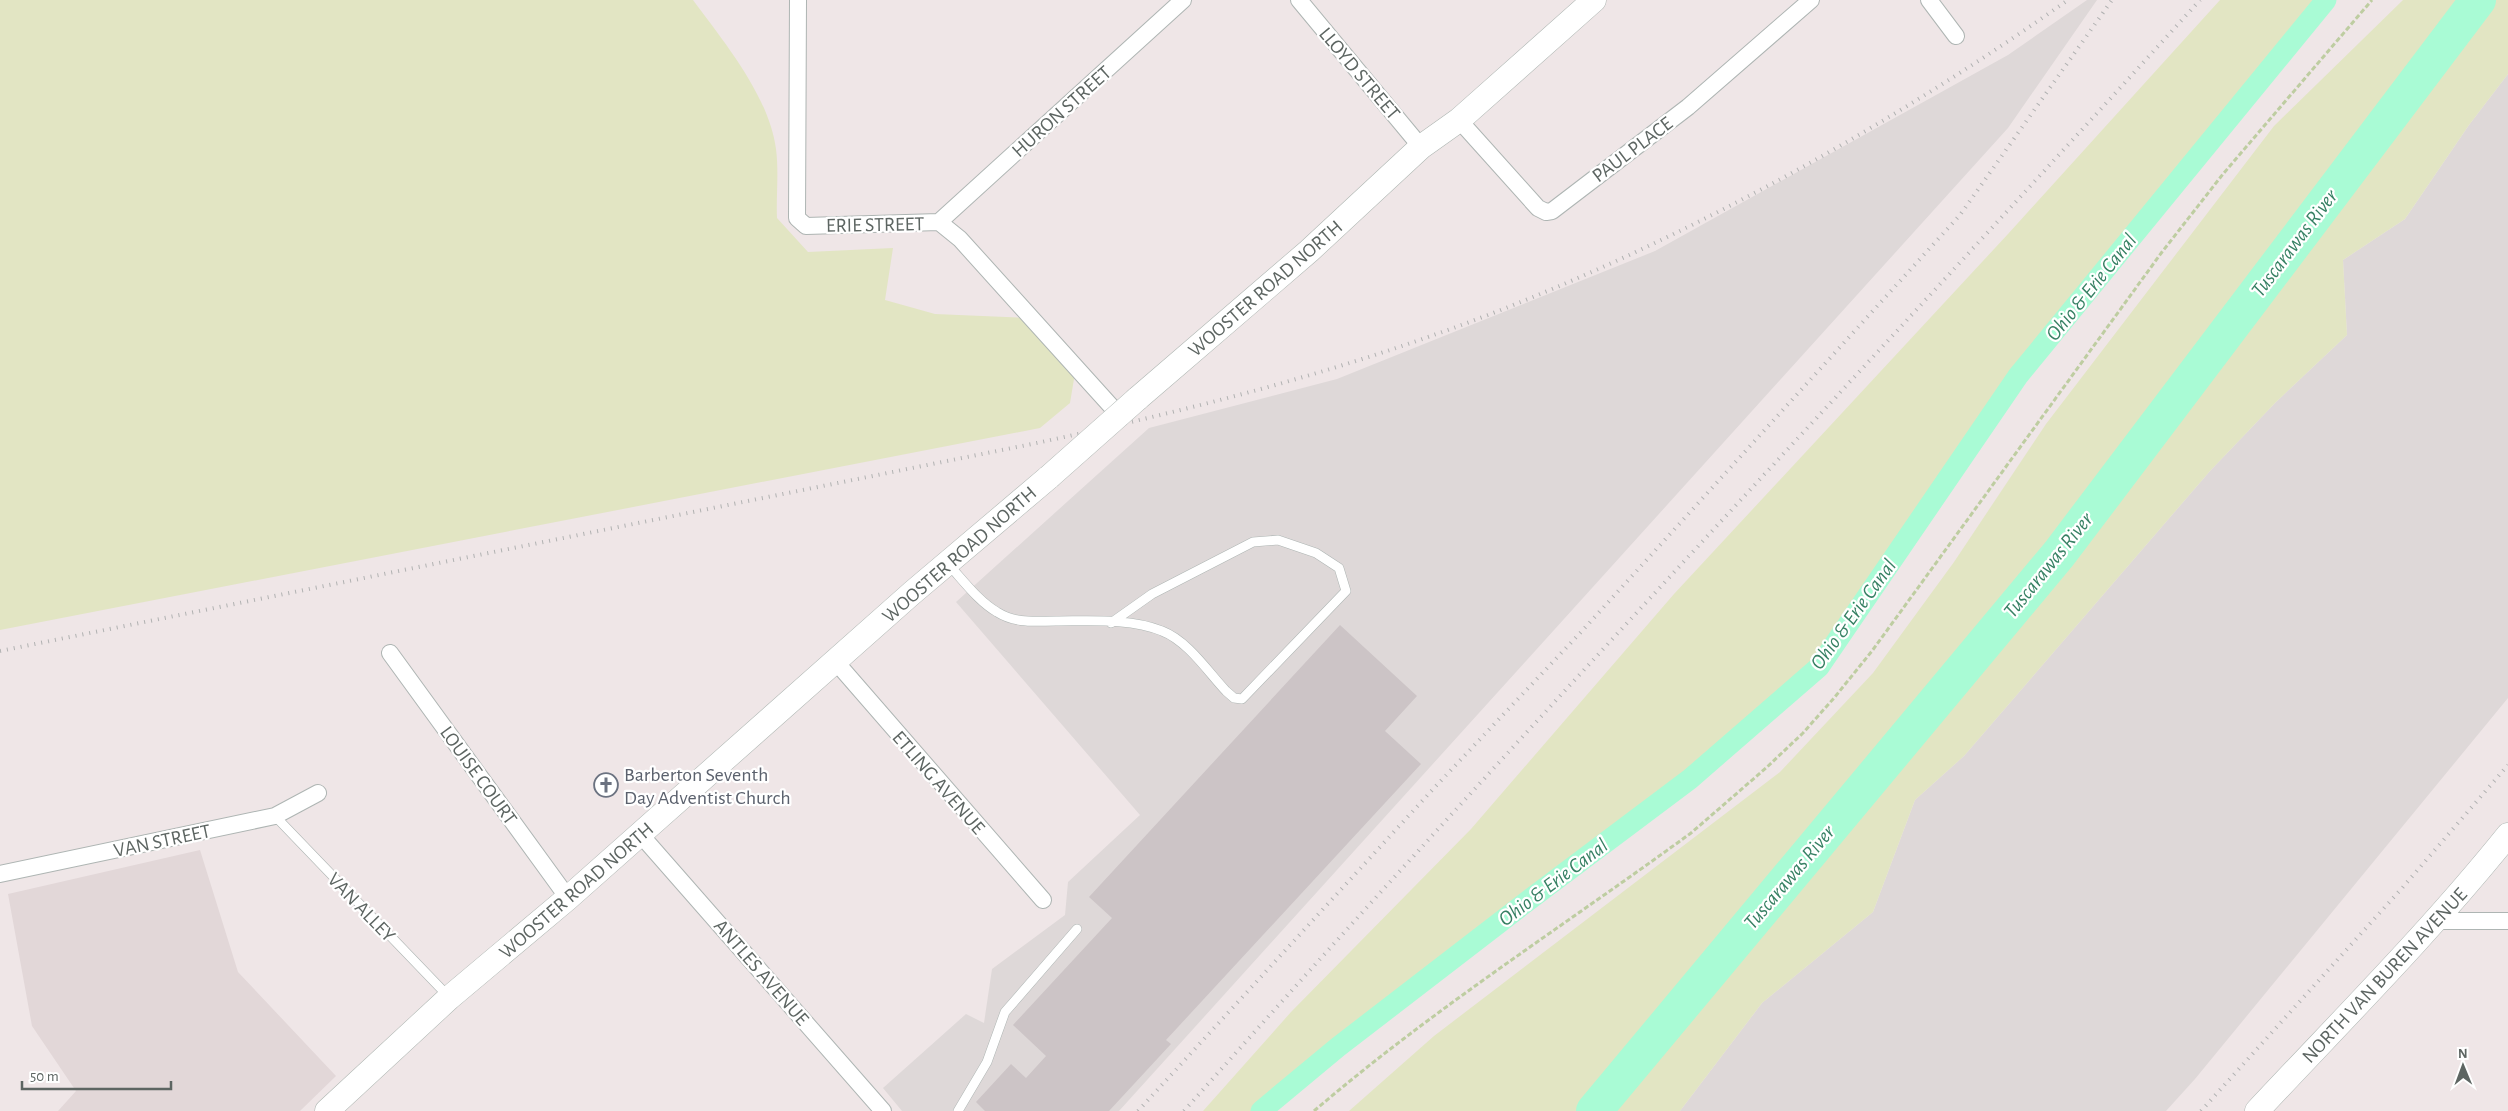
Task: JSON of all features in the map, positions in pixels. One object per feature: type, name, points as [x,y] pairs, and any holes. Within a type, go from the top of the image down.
[{"type":"main road","name":"WOOSTER ROAD NORTH","points":[[327,1111],[449,998],[568,898],[1049,477],[1114,410],[1137,399],[1308,251],[1421,147],[1458,120],[1594,0]]},
{"type":"main road","name":"NORTH VAN BUREN AVENUE","points":[[2257,1111],[2434,921],[2508,835]]},
{"type":"street","name":"ERIE STREET","points":[[798,0],[797,218],[806,226],[939,222],[960,239],[1114,410]]},
{"type":"street","name":"HURON STREET","points":[[939,222],[1183,0]]},
{"type":"street","name":"LLOYD STREET","points":[[1299,0],[1421,147]]},
{"type":"street","name":"PAUL PLACE","points":[[1458,120],[1538,208],[1546,212],[1552,210],[1688,107],[1811,0]]},
{"type":"street","points":[[1929,0],[1956,36]]},
{"type":"street","name":"LOUISE COURT","points":[[390,653],[568,898]]},
{"type":"street","name":"ETLING AVENUE","points":[[836,662],[1043,900]]},
{"type":"street","name":"VAN STREET","points":[[0,874],[275,816],[318,793]]},
{"type":"street","name":"ANTLES AVENUE","points":[[640,834],[882,1111]]},
{"type":"street","points":[[2434,921],[2508,921]]},
{"type":"lane","points":[[948,564],[996,612],[1011,619],[1028,622],[1142,625],[1163,631],[1178,640],[1234,698],[1242,699],[1346,591],[1339,568],[1316,553],[1278,540],[1253,542],[1152,594],[1111,623]]},
{"type":"lane","name":"VAN ALLEY","points":[[275,816],[449,998]]},
{"type":"lane","points":[[958,1111],[987,1062],[1005,1012],[1077,929]]},
{"type":"path","points":[[1314,1111],[1368,1064],[1691,833],[1732,799],[1803,733],[1878,644],[2162,252],[2223,174],[2372,0]]},
{"type":"shaded area","points":[[2087,0],[2097,0],[2008,128],[1119,1111],[902,1111],[883,1088],[966,1014],[984,1023],[992,969],[1065,915],[1068,882],[1140,815],[956,602],[1149,428],[1337,379],[1655,251],[2008,55]]},
{"type":"shaded area","points":[[2508,74],[2508,698],[2195,1079],[2166,1111],[1680,1111],[1762,1003],[1873,912],[1915,800],[1964,756],[2210,471],[2276,402],[2347,335],[2343,260],[2405,219],[2469,125]]},
{"type":"shaded area","points":[[200,850],[238,972],[336,1076],[300,1111],[58,1111],[76,1091],[32,1026],[8,894]]},
{"type":"green space","points":[[0,0],[693,0],[744,70],[764,109],[772,129],[776,149],[777,218],[808,252],[893,248],[885,300],[935,314],[1031,318],[1076,367],[1070,403],[1040,428],[0,630]]},
{"type":"green space","points":[[2220,0],[2325,0],[2018,376],[1819,667],[1262,1111],[1203,1111],[1291,1012],[1471,829],[1674,594],[2008,234]]},
{"type":"green space","points":[[2403,0],[2508,0],[2508,74],[2469,125],[2405,219],[2343,260],[2347,335],[2276,402],[2210,471],[1964,756],[1915,800],[1873,912],[1762,1003],[1680,1111],[1349,1111],[1434,1036],[1780,772],[1873,673],[1954,562],[2046,424],[2274,126]]},
{"type":"building","points":[[1340,625],[1417,696],[1385,731],[1421,764],[1166,1040],[1171,1044],[1109,1111],[985,1111],[976,1102],[1011,1064],[1026,1078],[1046,1056],[1013,1025],[1112,918],[1089,897]]},
{"type":"waterway","name":"Ohio & Erie Canal","points":[[1261,1111],[1338,1047],[1690,779],[1819,667],[2018,376],[2326,0]]},
{"type":"waterway","name":"Tuscarawas River","points":[[1594,1111],[2059,554],[2478,0]]},
{"type":"railway","points":[[0,651],[1032,444],[1205,404],[1376,355],[1488,315],[1565,284],[1715,214],[1788,175],[1930,92],[2068,0]]},
{"type":"railway","points":[[1138,1111],[1435,787],[1582,631],[1960,215],[2112,0]]},
{"type":"railway","points":[[1184,1111],[1563,693],[2200,0]]},
{"type":"railway","points":[[2201,1111],[2403,887],[2508,765]]},
{"type":"place","name":"Barberton Seventh Day Adventist Church","points":[[606,785]]}]
